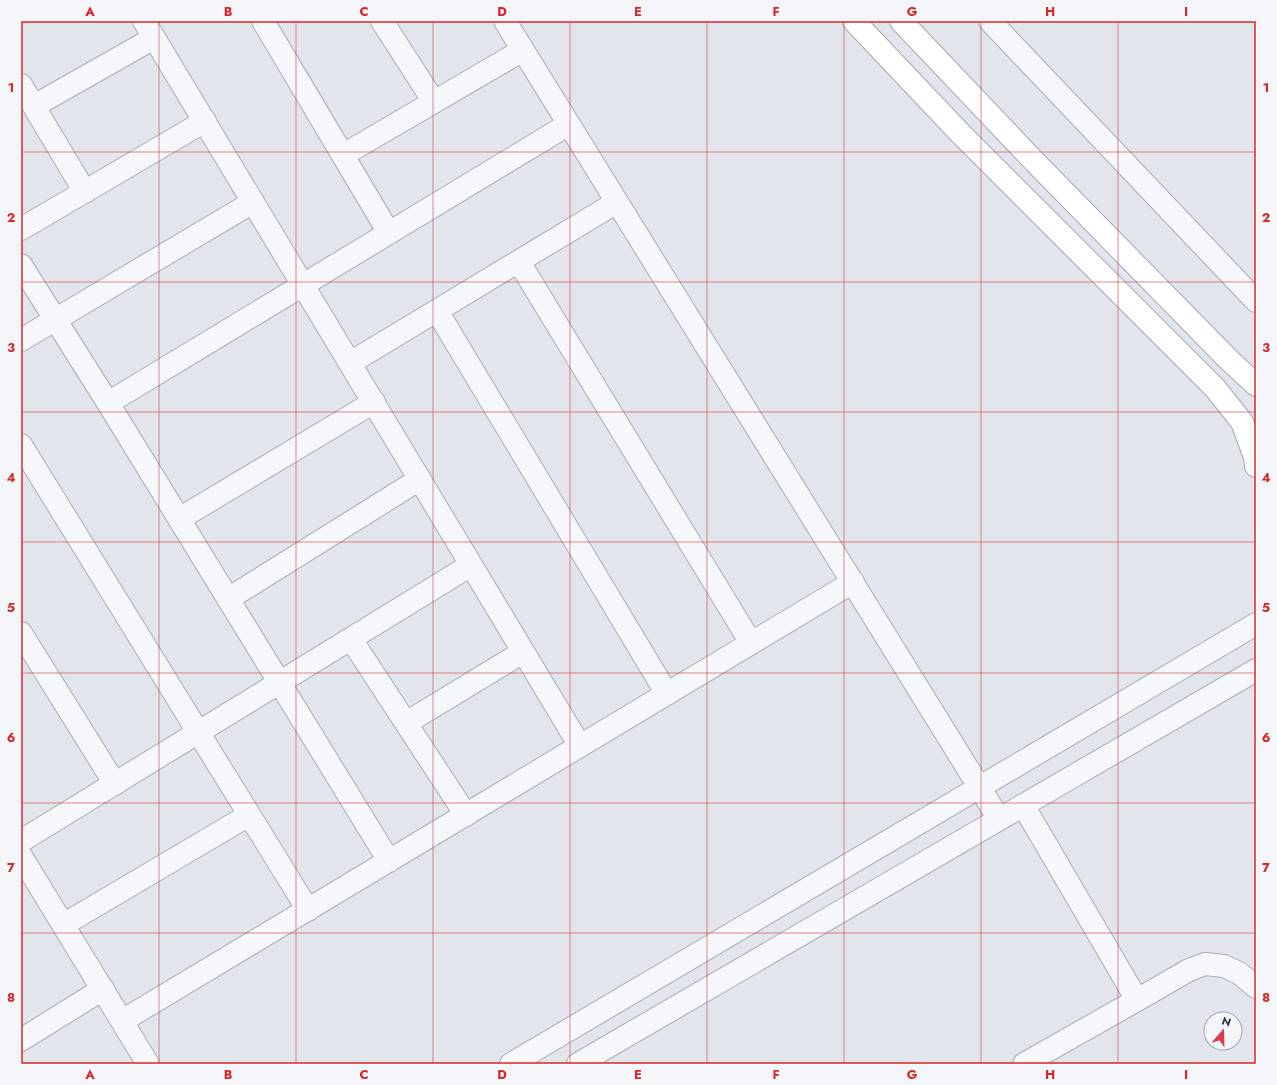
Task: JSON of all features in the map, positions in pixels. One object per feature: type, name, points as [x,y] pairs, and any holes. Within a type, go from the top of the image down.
[{"type":"main road","points":[[854,21],[959,132],[1215,388],[1242,422],[1255,457],[1256,466]]},
{"type":"main road","points":[[901,21],[1032,159],[1228,359],[1256,385]]},
{"type":"street","points":[[263,21],[389,233]]},
{"type":"street","points":[[382,21],[434,102]]},
{"type":"street","points":[[505,21],[999,819]]},
{"type":"street","points":[[990,21],[1256,301]]},
{"type":"street","points":[[34,106],[149,29],[580,746]]},
{"type":"street","points":[[343,155],[523,50]]},
{"type":"street","points":[[21,85],[85,192]]},
{"type":"street","points":[[21,229],[205,121]]},
{"type":"street","points":[[108,403],[569,124]]},
{"type":"street","points":[[21,340],[253,202]]},
{"type":"street","points":[[350,363],[617,202]]},
{"type":"street","points":[[519,262],[752,643]]},
{"type":"street","points":[[21,265],[108,403],[389,861]]},
{"type":"street","points":[[437,311],[667,694]]},
{"type":"street","points":[[179,519],[374,402]]},
{"type":"street","points":[[21,445],[308,910]]},
{"type":"street","points":[[228,600],[420,479]]},
{"type":"street","points":[[148,1064],[22,856],[115,784],[472,565]]},
{"type":"street","points":[[122,1021],[853,582]]},
{"type":"street","points":[[511,1064],[1256,624]]},
{"type":"street","points":[[21,633],[115,784]]},
{"type":"street","points":[[351,639],[466,815]]},
{"type":"street","points":[[406,723],[523,652]]},
{"type":"street","points":[[578,1064],[1256,670]]},
{"type":"street","points":[[1023,805],[1137,1000]]},
{"type":"street","points":[[63,925],[249,815]]},
{"type":"street","points":[[1024,1064],[1189,970],[1205,964],[1224,966],[1239,973],[1256,987]]},
{"type":"street","points":[[21,1040],[103,989]]}]
